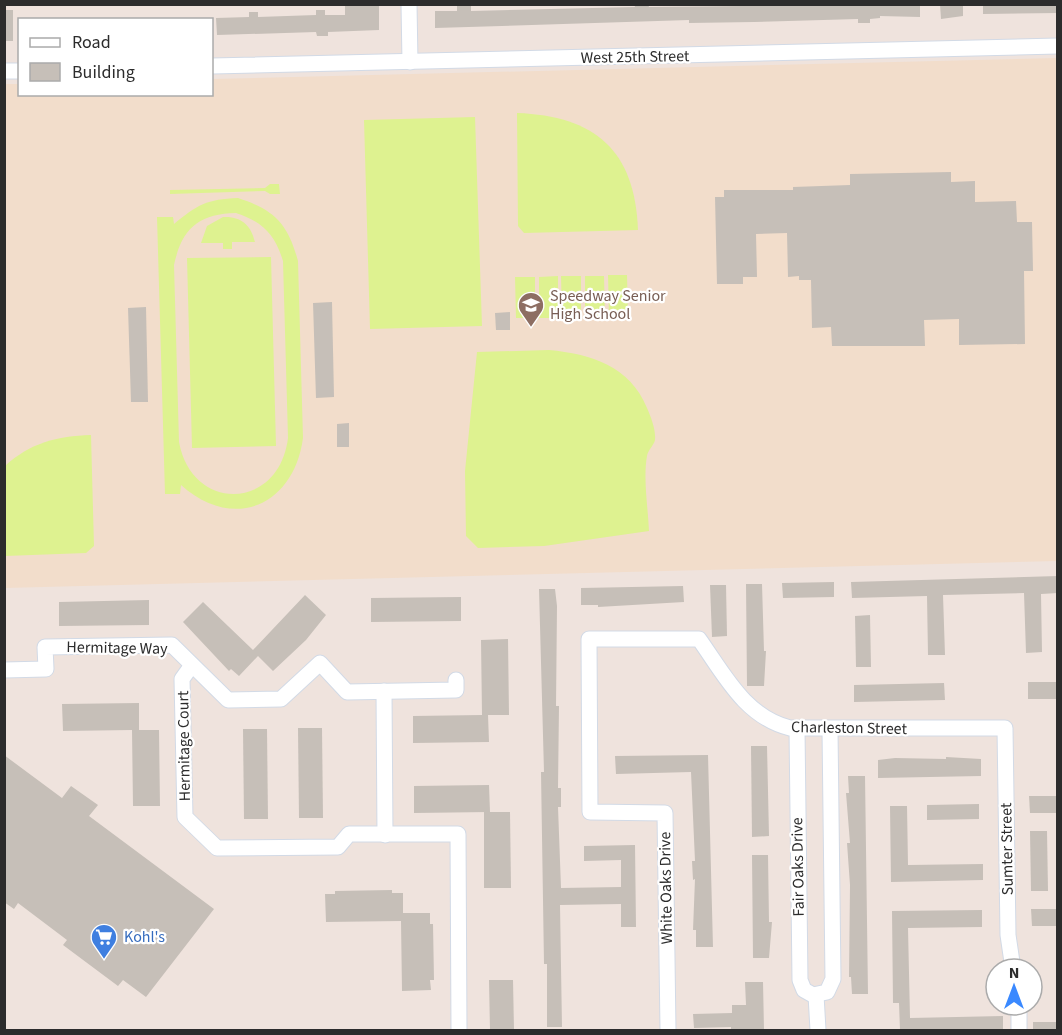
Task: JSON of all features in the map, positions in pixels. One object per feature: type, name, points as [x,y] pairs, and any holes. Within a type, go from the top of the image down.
[{"type":"street","points":[[409,4],[410,62]]},
{"type":"street","name":"West 25th Street","points":[[213,66],[1058,46]]},
{"type":"street","name":"Charleston Street","points":[[589,639],[699,639],[749,706],[771,721],[797,729],[1005,729]]},
{"type":"street","name":"White Oaks Drive","points":[[589,639],[590,812],[664,813],[668,1030]]},
{"type":"street","name":"Hermitage Way","points":[[4,670],[46,669],[45,647],[172,645],[228,700],[281,699],[320,663],[347,692],[456,690],[456,680]]},
{"type":"street","name":"Hermitage Court","points":[[192,665],[182,679],[185,818],[217,848],[338,847],[349,834],[385,835]]},
{"type":"street","points":[[384,691],[385,835],[458,834],[459,1030]]},
{"type":"street","name":"Fair Oaks Drive","points":[[797,729],[800,980],[804,990],[816,995],[827,992],[833,979],[830,730]]},
{"type":"street","name":"Sumter Street","points":[[1005,729],[1008,935],[1011,957]]},
{"type":"street","points":[[816,995],[818,1030]]},
{"type":"shaded area","name":"Speedway Senior High School","points":[[1057,58],[1057,561],[5,588],[4,84],[18,84],[18,96],[213,96],[213,79]]},
{"type":"green space","points":[[517,113],[568,121],[589,130],[606,143],[619,159],[629,178],[635,202],[638,230],[524,233],[518,226]]},
{"type":"green space","points":[[475,117],[482,326],[370,329],[364,120]]},
{"type":"green space","points":[[270,184],[279,184],[280,194],[270,194],[265,191],[170,194],[170,190],[265,188]]},
{"type":"green space","points":[[238,198],[271,213],[290,237],[298,261],[303,438],[297,461],[287,481],[274,495],[258,505],[240,509],[221,507],[201,499],[181,485],[180,494],[165,494],[157,217],[173,217],[174,224],[203,204]],"holes":[[[236,213],[261,225],[267,231],[276,244],[283,261],[288,438],[281,462],[269,479],[253,490],[235,494],[217,491],[200,482],[187,465],[179,442],[174,265],[182,241],[194,225],[212,216],[223,214]]]},
{"type":"green space","points":[[223,217],[235,218],[248,226],[255,242],[232,242],[232,249],[223,249],[223,243],[201,243],[207,226]]},
{"type":"green space","points":[[271,257],[276,446],[192,448],[187,258]]},
{"type":"green space","points":[[608,275],[627,275],[628,316],[609,316]]},
{"type":"green space","points":[[558,276],[558,318],[539,318],[539,277]]},
{"type":"green space","points":[[561,276],[581,276],[581,317],[562,317]]},
{"type":"green space","points":[[585,276],[604,276],[605,317],[585,317]]},
{"type":"green space","points":[[515,277],[535,277],[535,318],[516,318]]},
{"type":"green space","points":[[549,350],[580,355],[607,365],[620,372],[640,394],[650,415],[655,436],[646,465],[649,531],[544,546],[478,548],[466,536],[465,471],[477,352]]},
{"type":"green space","points":[[91,435],[94,546],[86,553],[5,556],[5,466],[34,446],[45,442]]},
{"type":"building","points":[[345,4],[379,6],[379,30],[328,32],[328,36],[317,36],[316,32],[217,35],[216,18],[249,17],[249,12],[258,12],[258,17],[316,15],[316,10],[325,10],[325,15],[345,15]]},
{"type":"building","points":[[457,4],[471,4],[471,11],[635,7],[634,4],[648,4],[649,7],[920,4],[920,17],[880,16],[880,18],[870,19],[870,23],[858,23],[858,19],[689,23],[689,20],[435,28],[435,11],[457,11]]},
{"type":"building","points":[[940,4],[963,4],[963,16],[941,19]]},
{"type":"building","points":[[983,4],[1058,4],[1058,13],[983,14]]},
{"type":"building","points":[[4,10],[13,10],[13,41],[4,41]]},
{"type":"building","points":[[951,172],[951,182],[975,181],[975,202],[1016,201],[1017,222],[1032,222],[1033,271],[1024,271],[1025,344],[959,345],[959,319],[924,320],[925,346],[832,346],[831,327],[812,328],[811,280],[799,280],[799,276],[788,277],[787,233],[756,234],[757,277],[743,277],[743,284],[717,284],[715,197],[724,197],[724,190],[793,190],[793,187],[850,185],[850,174]]},
{"type":"building","points":[[332,302],[334,397],[316,398],[313,303]]},
{"type":"building","points":[[146,307],[148,402],[131,402],[128,308]]},
{"type":"building","points":[[510,312],[510,330],[496,330],[495,313]]},
{"type":"building","points":[[349,423],[349,447],[337,447],[337,424]]},
{"type":"building","points":[[1058,576],[1058,593],[1041,594],[1042,652],[1026,653],[1024,593],[943,595],[945,655],[928,655],[927,596],[852,598],[851,582]]},
{"type":"building","points":[[834,582],[834,597],[783,598],[782,583]]},
{"type":"building","points":[[746,584],[762,584],[764,651],[766,651],[764,686],[747,686]]},
{"type":"building","points":[[710,585],[726,585],[727,636],[712,637]]},
{"type":"building","points":[[683,586],[684,602],[598,607],[598,605],[581,605],[581,588]]},
{"type":"building","points":[[539,589],[555,589],[557,606],[556,706],[559,706],[558,788],[561,788],[561,807],[558,807],[561,888],[621,887],[621,860],[584,861],[584,846],[635,845],[636,927],[621,927],[621,904],[560,905],[562,1027],[547,1027],[547,964],[544,964],[541,772],[544,772]]},
{"type":"building","points":[[305,595],[326,615],[306,640],[273,671],[258,656],[239,676],[231,669],[229,671],[183,622],[203,602],[253,650]]},
{"type":"building","points":[[461,597],[461,621],[371,622],[371,598]]},
{"type":"building","points":[[149,600],[149,625],[59,626],[59,602]]},
{"type":"building","points":[[870,615],[871,667],[856,667],[855,616]]},
{"type":"building","points":[[508,639],[509,715],[488,715],[489,742],[413,743],[413,716],[482,715],[481,640]]},
{"type":"building","points":[[1028,682],[1058,682],[1058,699],[1028,699]]},
{"type":"building","points":[[944,683],[945,700],[854,702],[854,685]]},
{"type":"building","points":[[139,703],[139,730],[159,730],[160,806],[133,806],[132,730],[63,731],[62,704]]},
{"type":"building","points":[[298,728],[322,728],[323,818],[299,818]]},
{"type":"building","points":[[243,729],[267,729],[268,819],[244,819]]},
{"type":"building","points":[[751,746],[767,746],[769,836],[752,837]]},
{"type":"building","points":[[4,755],[62,798],[71,786],[98,805],[89,816],[214,909],[146,997],[123,980],[118,986],[63,945],[67,940],[18,903],[14,909],[4,902]]},
{"type":"building","points":[[708,755],[713,947],[696,947],[696,930],[693,930],[695,879],[693,880],[692,861],[695,861],[691,772],[616,774],[615,756]]},
{"type":"building","points":[[946,757],[981,759],[981,776],[878,778],[878,760],[946,759]]},
{"type":"building","points":[[848,776],[865,776],[868,994],[852,994],[851,977],[849,977],[850,885],[847,843],[850,843],[846,793],[849,793]]},
{"type":"building","points":[[489,785],[490,812],[414,813],[414,786]]},
{"type":"building","points":[[1029,796],[1058,796],[1058,813],[1030,813]]},
{"type":"building","points":[[979,804],[979,819],[927,820],[927,805]]},
{"type":"building","points":[[890,806],[907,806],[908,865],[983,864],[983,880],[891,882]]},
{"type":"building","points":[[484,812],[510,812],[511,888],[484,888]]},
{"type":"building","points":[[1030,831],[1047,831],[1048,891],[1031,891]]},
{"type":"building","points":[[752,855],[768,855],[769,922],[772,922],[769,958],[753,958]]},
{"type":"building","points":[[392,890],[392,893],[403,893],[403,913],[430,913],[430,924],[433,924],[434,980],[430,980],[431,990],[402,991],[401,921],[326,922],[325,894],[335,894],[335,891]]},
{"type":"building","points":[[1031,909],[1058,909],[1058,926],[1032,926]]},
{"type":"building","points":[[982,910],[982,927],[908,928],[910,1018],[1003,1017],[1003,1030],[900,1030],[899,1003],[893,1003],[892,911]]},
{"type":"building","points":[[489,980],[513,980],[514,1030],[490,1030]]},
{"type":"building","points":[[745,982],[763,982],[764,1030],[731,1030],[731,1027],[694,1028],[693,1014],[732,1013],[732,1005],[746,1005]]},
{"type":"building","points":[[1033,1022],[1058,1022],[1058,1030],[1033,1030]]},
{"type":"place","name":"Speedway Senior High School","points":[[531,328]]},
{"type":"place","name":"Kohl's","points":[[104,960]]}]
